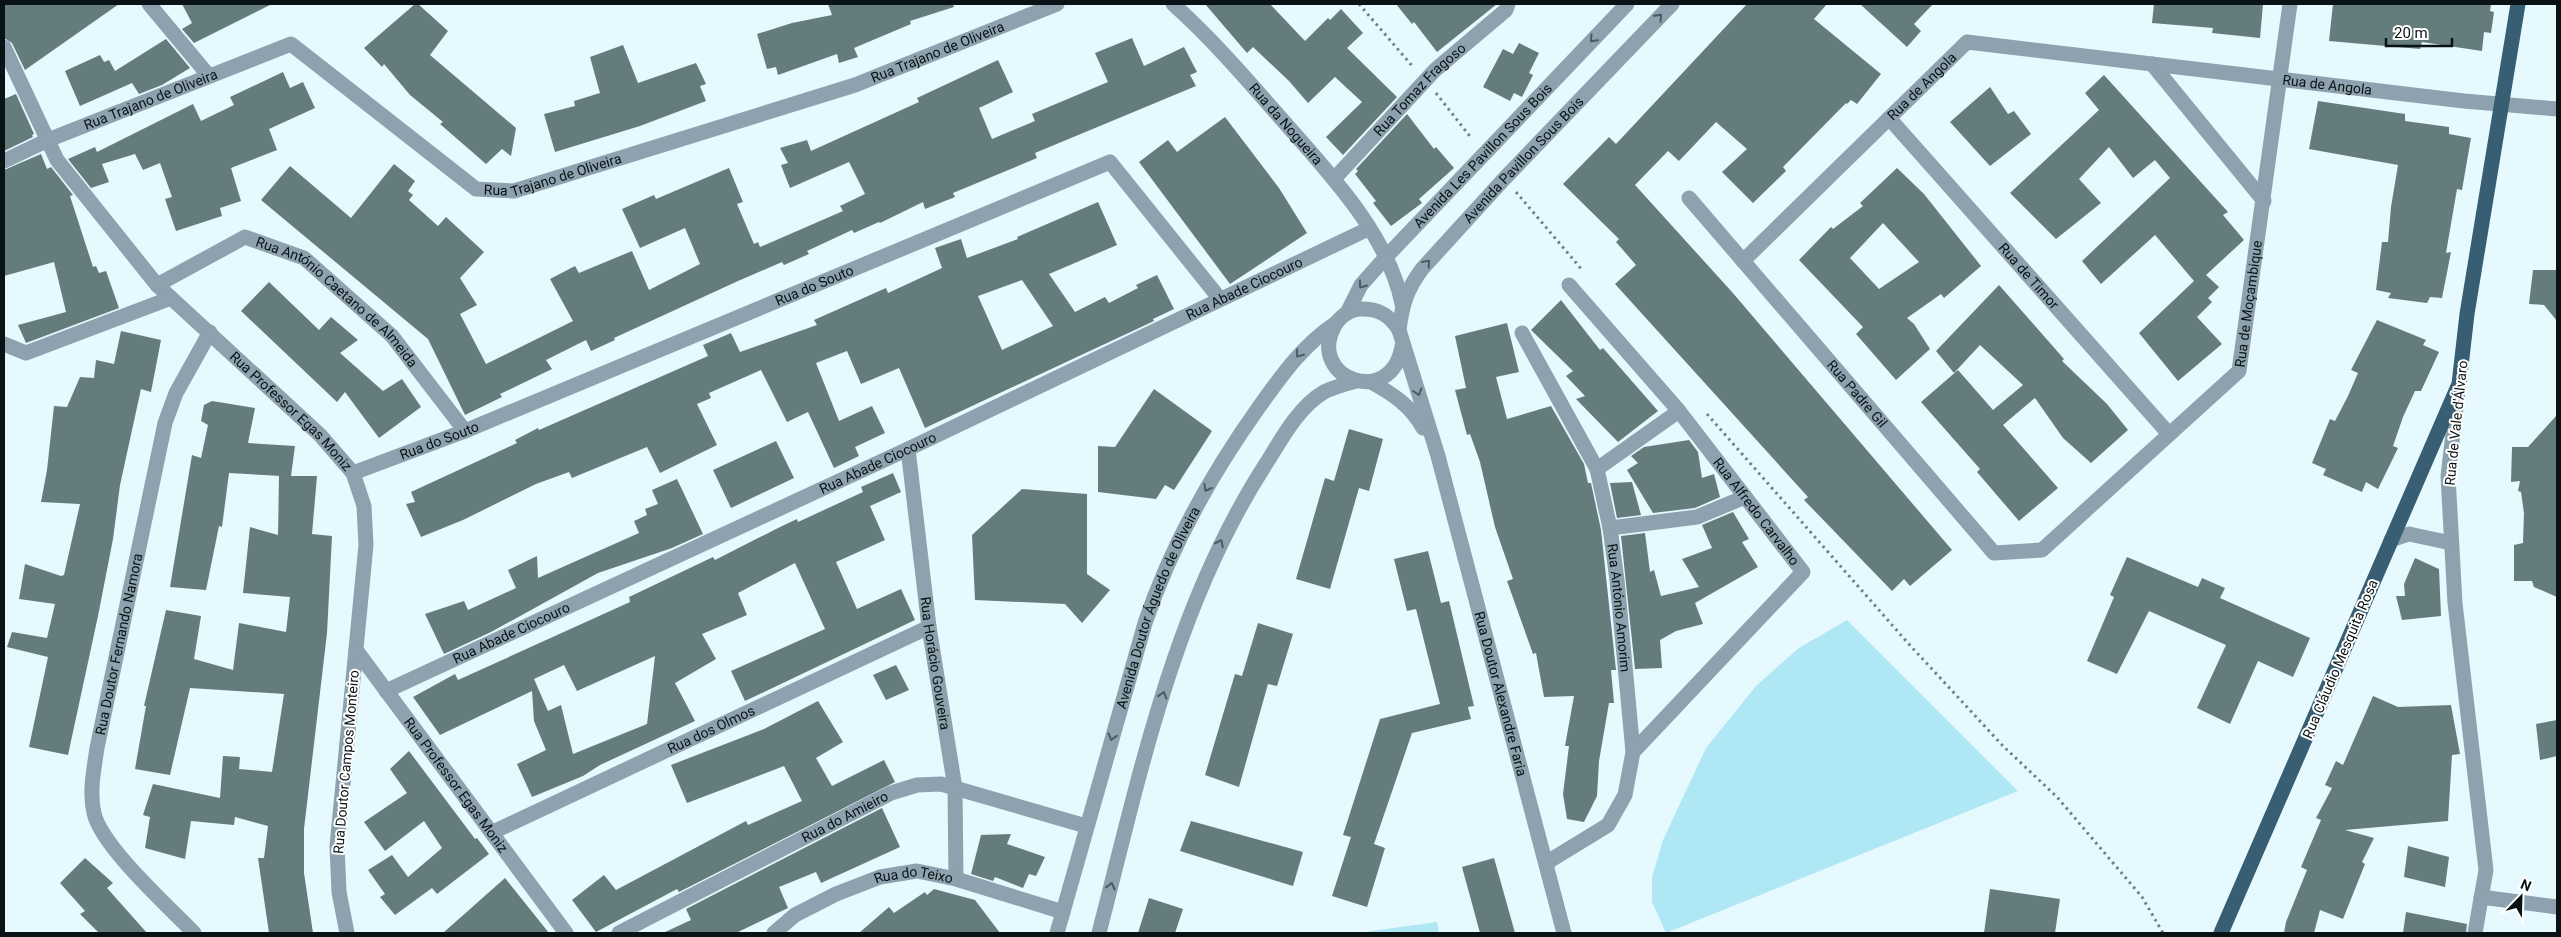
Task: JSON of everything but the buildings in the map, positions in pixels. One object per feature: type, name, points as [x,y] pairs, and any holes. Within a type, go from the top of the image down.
[{"type":"main road","name":"Rua de Vale d'Álvaro","points":[[2459,384],[2468,314],[2518,4]]},
{"type":"main road","name":"Rua Cláudio Mesquita Rosa","points":[[2221,933],[2459,384]]},
{"type":"street","points":[[149,4],[209,76]]},
{"type":"street","name":"Rua Trajano de Oliveira","points":[[4,161],[48,140],[291,44],[476,189],[514,191],[855,85],[1057,4]]},
{"type":"street","name":"Rua da Nogueira","points":[[1173,4],[1207,34],[1334,179],[1386,257],[1398,284],[1402,304]]},
{"type":"street","name":"Rua Tomaz Fragoso","points":[[1334,179],[1425,80],[1506,10],[1508,4]]},
{"type":"street","name":"Avenida Les Pavillon Sous Bois","points":[[1341,318],[1361,285],[1386,257],[1627,4]]},
{"type":"street","name":"Avenida Pavillon Sous Bois","points":[[1399,330],[1402,304],[1410,285],[1422,269],[1504,178],[1672,4]]},
{"type":"street","name":"Rua de Moçambique","points":[[2042,550],[2239,371],[2290,4]]},
{"type":"street","name":"Rua de Angola","points":[[1743,261],[1967,42],[2502,105],[2557,109]]},
{"type":"street","name":"Rua Professor Egas Moniz","points":[[4,47],[57,160],[157,285],[320,435],[353,473],[360,488],[366,525],[356,650],[493,832],[566,933]]},
{"type":"street","points":[[2152,64],[2264,201]]},
{"type":"street","name":"Rua de Timor","points":[[1889,118],[2169,434]]},
{"type":"street","name":"Rua do Souto","points":[[353,473],[465,431],[1110,162],[1220,299]]},
{"type":"street","name":"Rua Padre Gil","points":[[1689,198],[1994,553],[2042,550]]},
{"type":"street","name":"Rua Abade Ciocouro","points":[[386,691],[908,449],[1368,229]]},
{"type":"street","name":"Rua António Caetano de Almeida","points":[[157,285],[245,237],[304,258],[392,336],[465,431]]},
{"type":"street","name":"Rua Alfredo Carvalho","points":[[1569,285],[1680,411],[1804,572],[1632,752]]},
{"type":"street","points":[[4,344],[26,352],[171,298]]},
{"type":"street","points":[[1358,309],[1370,309],[1382,312],[1392,320],[1399,330],[1402,346],[1438,456],[1412,410],[1388,392],[1364,381],[1345,376],[1336,368],[1328,346],[1330,334],[1341,318],[1358,309]]},
{"type":"street","name":"Avenida Doutor Águedo de Oliveira","points":[[1057,933],[1086,826],[1148,616],[1189,520],[1213,476],[1273,387],[1302,350],[1341,318]]},
{"type":"street","name":"Rua Doutor Fernando Namora","points":[[194,933],[105,837],[94,814],[92,798],[97,748],[165,423],[176,392],[210,332]]},
{"type":"street","name":"Rua António Amorim","points":[[1522,333],[1597,469],[1610,528],[1632,752],[1625,795],[1608,825],[1546,863]]},
{"type":"street","points":[[1100,933],[1150,737],[1181,636],[1217,548],[1253,484],[1285,434],[1303,412],[1324,393],[1364,381],[1381,379],[1396,366],[1402,346]]},
{"type":"street","name":"Rua de Vale d'Álvaro","points":[[2459,384],[2448,476],[2454,603],[2486,870],[2475,933]]},
{"type":"street","points":[[1597,469],[1680,411]]},
{"type":"street","name":"Rua Horácio Gouveira","points":[[908,449],[930,627],[955,788],[956,879]]},
{"type":"street","name":"Rua Doutor Alexandre Faria","points":[[1438,456],[1564,933]]},
{"type":"street","points":[[1610,528],[1697,517],[1745,497]]},
{"type":"street","points":[[2391,540],[2409,534],[2451,543]]},
{"type":"street","name":"Rua dos Olmos","points":[[493,832],[930,627]]},
{"type":"street","name":"Rua Doutor Campos Monteiro","points":[[347,933],[339,892],[337,846],[356,650]]},
{"type":"street","name":"Rua do Amieiro","points":[[619,933],[891,793],[930,783],[955,788],[1086,826]]},
{"type":"street","name":"Rua do Teixo","points":[[774,933],[795,915],[813,905],[880,877],[917,871],[956,879],[1063,912]]},
{"type":"street","points":[[2481,897],[2557,907]]},
{"type":"path","points":[[1359,4],[1459,120],[1484,156]]},
{"type":"path","points":[[1504,178],[1587,275]]},
{"type":"path","points":[[1703,409],[1839,566],[2003,746],[2057,797],[2142,897],[2163,933]]},
{"type":"shaded area","points":[[1847,620],[2018,791],[1666,933],[1652,902],[1652,877],[1663,840],[1706,748],[1756,686],[1799,648]]},
{"type":"shaded area","points":[[1437,922],[1439,933],[1364,932]]}]
